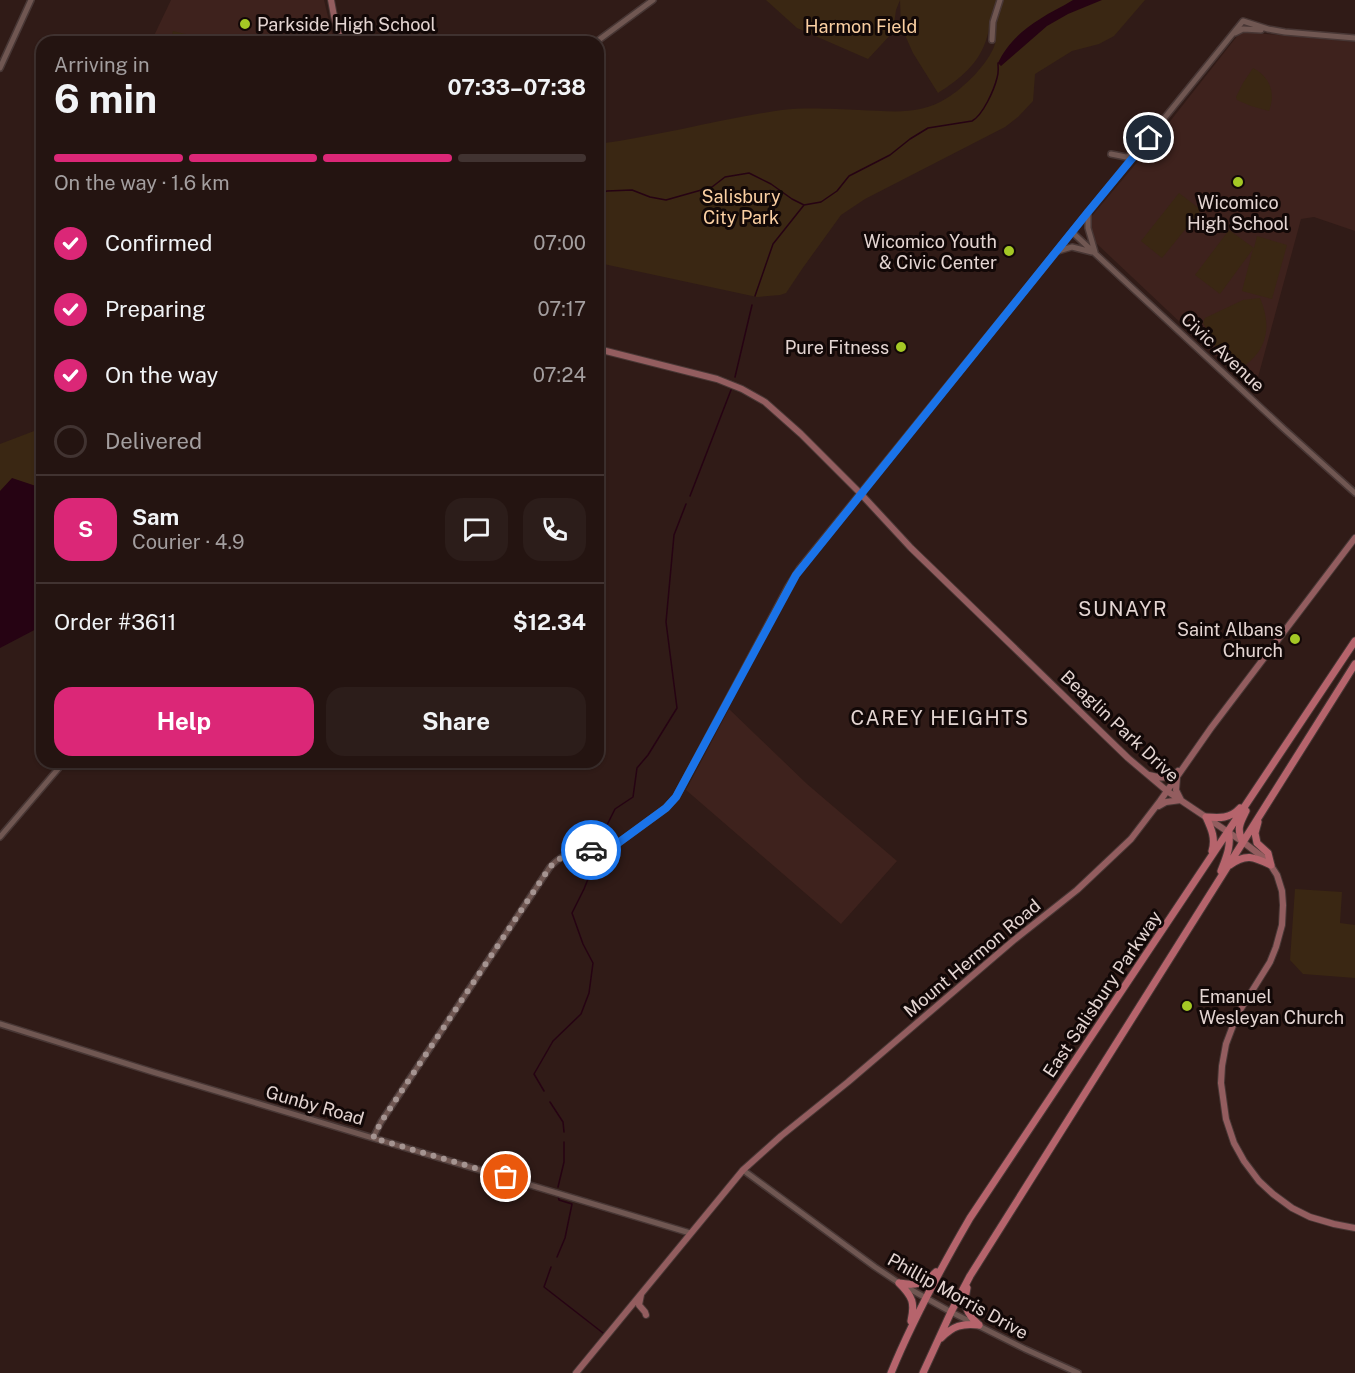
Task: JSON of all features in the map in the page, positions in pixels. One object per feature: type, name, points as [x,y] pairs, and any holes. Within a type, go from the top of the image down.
[{"type":"main road","points":[[331,0],[339,36]]},
{"type":"main road","name":"Beaglin Park Drive","points":[[604,350],[717,379],[756,396],[773,408],[861,494],[912,548],[1128,758],[1167,791],[1228,831],[1264,857],[1271,865],[1282,891],[1282,925],[1270,962],[1237,1015],[1226,1044],[1221,1083],[1226,1119],[1234,1143],[1244,1161],[1259,1181],[1273,1194],[1292,1208],[1310,1216],[1328,1223],[1355,1228]]},
{"type":"main road","name":"Mount Hermon Road","points":[[576,1373],[743,1170],[1014,940],[1077,890],[1131,839],[1355,538]]},
{"type":"main road","name":"East Salisbury Parkway","points":[[891,1373],[925,1298],[970,1218],[1355,641]]},
{"type":"main road","name":"East Salisbury Parkway","points":[[923,1373],[970,1276],[1355,664]]},
{"type":"main road","points":[[1146,774],[1161,778],[1175,775],[1190,757]]},
{"type":"main road","points":[[1151,814],[1166,802],[1181,800],[1176,790],[1178,775]]},
{"type":"main road","points":[[1198,876],[1214,845],[1206,817],[1220,818],[1233,815],[1256,784],[1263,780]]},
{"type":"main road","points":[[1243,842],[1239,831],[1242,819],[1263,780]]},
{"type":"main road","points":[[1260,814],[1256,827],[1257,843],[1268,853],[1271,865]]},
{"type":"main road","points":[[1216,885],[1229,848],[1228,831]]},
{"type":"main road","points":[[1226,868],[1246,857],[1257,858],[1271,865]]},
{"type":"main road","points":[[900,1283],[912,1285],[926,1281],[944,1263]]},
{"type":"main road","points":[[970,1276],[965,1304],[968,1314],[979,1325]]},
{"type":"main road","points":[[900,1283],[908,1292],[913,1304],[909,1330]]},
{"type":"main road","points":[[622,1318],[632,1311],[644,1314],[645,1312],[639,1305],[642,1292]]},
{"type":"main road","points":[[937,1341],[954,1327],[965,1324],[979,1325]]},
{"type":"street","points":[[0,69],[31,0]]},
{"type":"street","points":[[604,36],[653,0]]},
{"type":"street","points":[[992,40],[993,21],[1000,0]]},
{"type":"street","points":[[373,1138],[381,1122],[550,867],[558,859],[572,852],[606,849],[614,846],[666,808],[676,797],[788,587],[806,561],[1243,21],[1285,32],[1355,38]]},
{"type":"street","points":[[1232,34],[1243,29],[1268,29]]},
{"type":"street","points":[[1111,154],[1125,157],[1137,153]]},
{"type":"street","points":[[1088,212],[1088,228],[1096,253]]},
{"type":"street","name":"Civic Avenue","points":[[1072,232],[1355,493]]},
{"type":"street","points":[[1056,251],[1072,247],[1096,253]]},
{"type":"street","points":[[0,837],[59,768]]},
{"type":"street","name":"Gunby Road","points":[[0,1024],[690,1233]]},
{"type":"street","name":"Phillip Morris Drive","points":[[743,1170],[900,1283],[1024,1349],[1078,1373]]},
{"type":"shaded area","name":"Parkside High School","points":[[171,0],[324,0],[333,36],[154,36]]},
{"type":"shaded area","points":[[1073,0],[1102,0],[1068,14],[1047,26],[1001,66],[998,63],[1010,44],[1021,33],[1044,16]]},
{"type":"shaded area","name":"Wicomico High School","points":[[1244,32],[1355,42],[1355,231],[1314,217],[1301,219],[1254,392],[1096,243],[1090,230],[1091,217],[1238,35]]},
{"type":"shaded area","points":[[12,478],[36,486],[36,586],[34,591],[36,629],[0,648],[0,491]]},
{"type":"shaded area","points":[[729,709],[807,784],[897,861],[841,924],[686,790]]},
{"type":"green space","name":"Harmon Field","points":[[766,0],[900,0],[893,32],[868,59],[797,28]]},
{"type":"green space","points":[[900,0],[997,0],[987,37],[979,55],[961,76],[938,93],[913,53],[901,26]]},
{"type":"green space","name":"Salisbury City Park","points":[[1002,0],[1145,0],[1114,36],[1099,44],[1072,51],[1035,74],[1033,101],[1005,127],[865,199],[841,215],[786,293],[757,297],[604,264],[604,143],[782,110],[820,108],[904,111],[926,108],[947,98],[975,74],[995,44],[995,23]]},
{"type":"green space","points":[[173,31],[193,36],[172,36]]},
{"type":"green space","points":[[1253,68],[1264,76],[1270,86],[1272,98],[1269,111],[1237,100],[1236,97],[1243,83]]},
{"type":"green space","points":[[1179,193],[1201,210],[1162,258],[1141,241]]},
{"type":"green space","points":[[1229,230],[1254,248],[1257,236],[1287,245],[1272,299],[1242,291],[1253,249],[1220,294],[1195,275]]},
{"type":"green space","points":[[1260,298],[1266,321],[1264,341],[1253,359],[1233,372],[1221,360],[1203,323],[1205,318],[1243,300]]},
{"type":"green space","points":[[36,430],[36,488],[0,491],[0,444]]},
{"type":"green space","points":[[1295,889],[1342,892],[1340,923],[1355,925],[1355,978],[1303,974],[1290,960]]},
{"type":"waterway","points":[[604,192],[632,190],[666,200],[712,187],[725,177],[749,173],[804,205],[821,202],[837,191],[849,176],[890,155],[928,128],[972,121],[976,118],[984,108],[993,89],[998,74],[998,63]]},
{"type":"waterway","points":[[755,296],[773,244],[804,205]]},
{"type":"waterway","points":[[735,377],[752,305]]},
{"type":"waterway","points":[[690,496],[731,390]]},
{"type":"waterway","points":[[600,844],[615,809],[633,797],[637,768],[648,755],[677,708],[666,622],[674,535],[686,504]]},
{"type":"waterway","points":[[544,1091],[534,1074],[553,1041],[581,1014],[589,993],[593,963],[583,944],[572,913],[598,854]]},
{"type":"waterway","points":[[550,1102],[563,1122],[564,1132]]},
{"type":"waterway","points":[[558,1187],[564,1162],[564,1142]]},
{"type":"waterway","points":[[557,1257],[565,1238],[572,1204],[559,1200],[558,1196]]},
{"type":"waterway","points":[[551,1267],[544,1287],[603,1333]]},
{"type":"way so far","points":[[506,1177],[373,1138],[381,1122],[550,867],[558,859],[572,852],[591,850]]},
{"type":"place","name":"Parkside High School","points":[[245,24]]},
{"type":"place","name":"Wicomico High School","points":[[1238,182]]},
{"type":"place","name":"Wicomico Youth & Civic Center","points":[[1009,251]]},
{"type":"place","name":"Pure Fitness","points":[[901,347]]},
{"type":"place","name":"Saint Albans Church","points":[[1295,639]]},
{"type":"place","name":"Emanuel Wesleyan Church","points":[[1187,1006]]},
{"type":"district","name":"SUNAYR","points":[[1123,609]]},
{"type":"district","name":"CAREY HEIGHTS","points":[[940,718]]},
{"type":"route","points":[[591,850],[614,846],[666,808],[676,797],[788,587],[806,561],[1149,138]]}]
